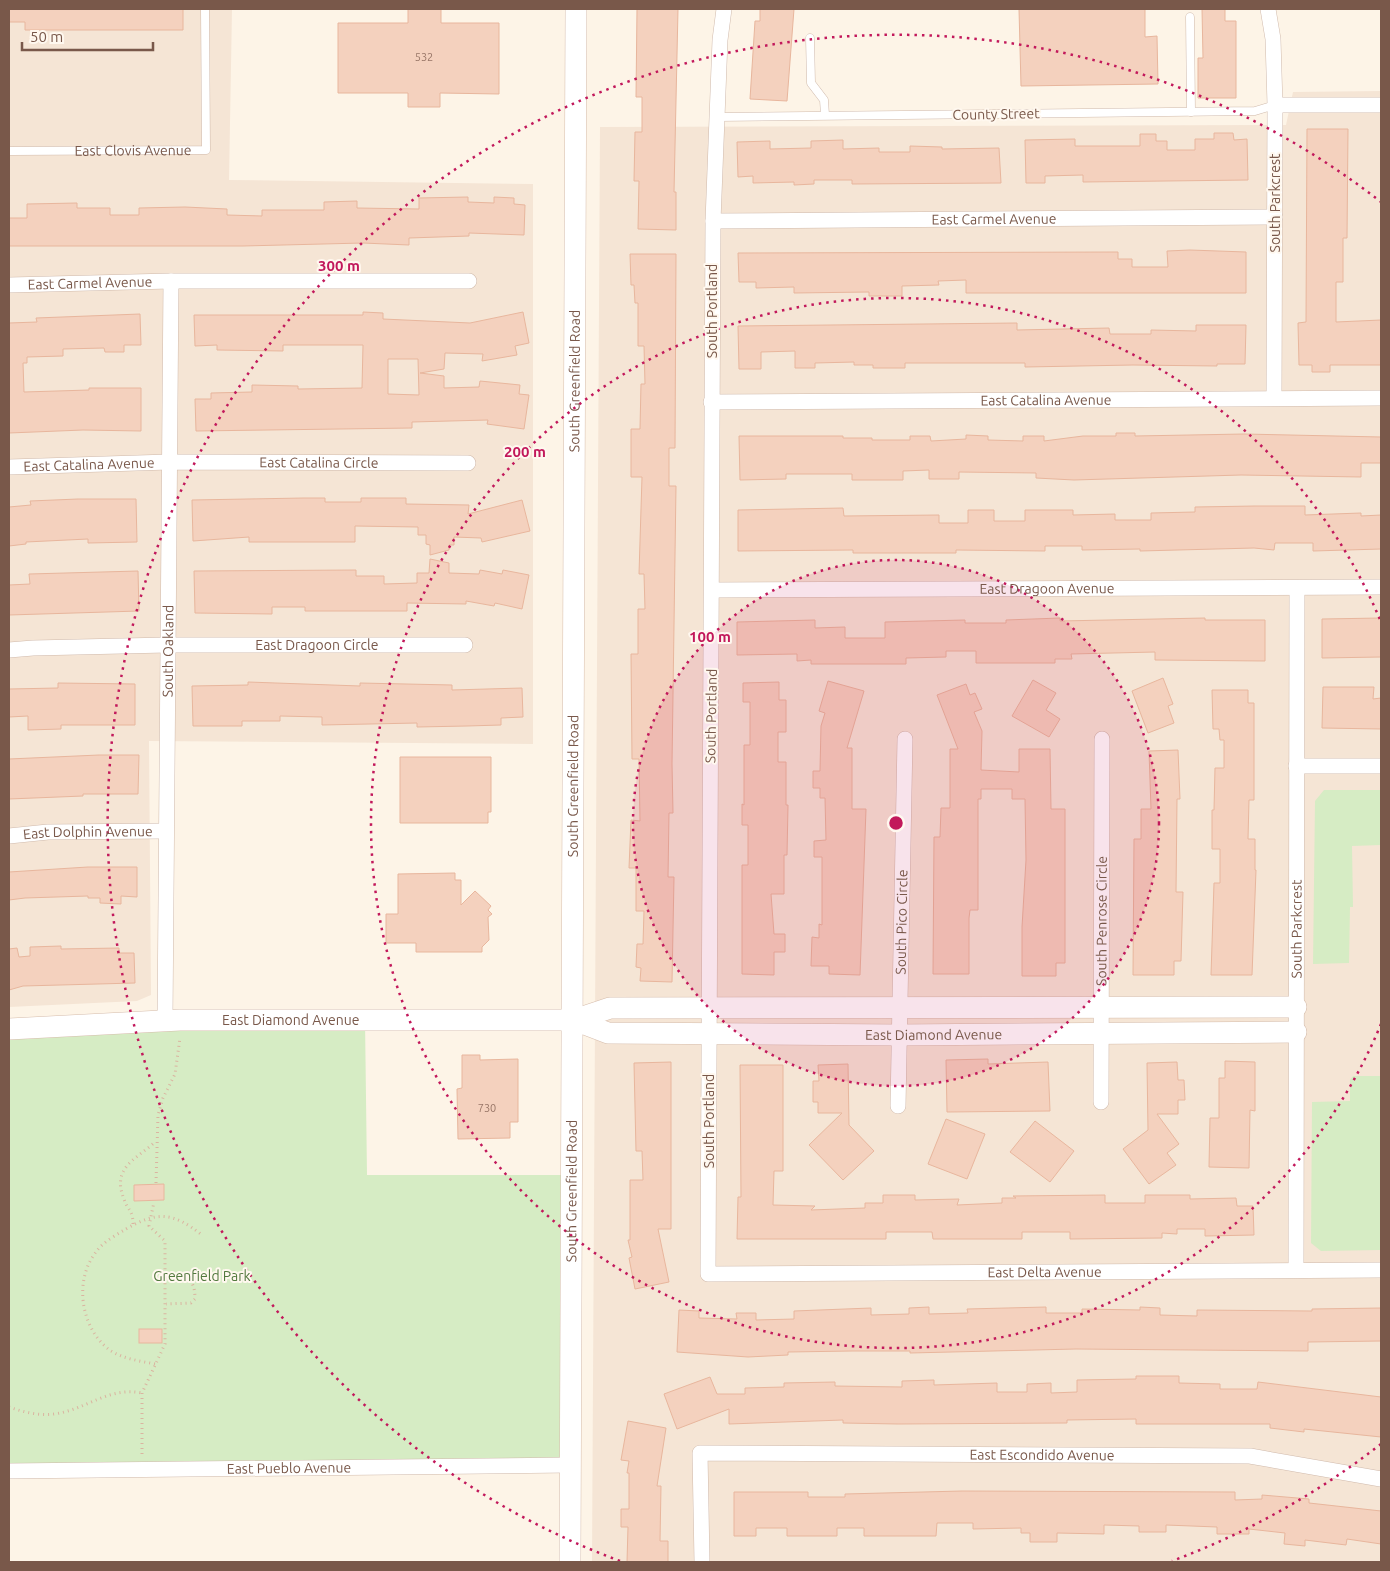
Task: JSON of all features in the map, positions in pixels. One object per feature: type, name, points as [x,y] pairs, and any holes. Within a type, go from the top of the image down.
[{"type":"street","name":"South Greenfield Road","points":[[570,1562],[574,1020],[576,9]]},
{"type":"street","name":"South Portland","points":[[708,1274],[713,590],[711,402],[713,221],[716,117],[720,40],[724,9]]},
{"type":"street","name":"South Parkcrest","points":[[1268,9],[1273,39],[1276,105],[1274,398]]},
{"type":"street","points":[[1276,105],[1381,105]]},
{"type":"street","name":"East Carmel Avenue","points":[[713,221],[1275,217]]},
{"type":"street","name":"East Carmel Avenue","points":[[9,285],[171,281],[468,281]]},
{"type":"street","name":"South Oakland","points":[[171,281],[166,831],[173,1020]]},
{"type":"street","name":"East Catalina Avenue","points":[[711,402],[1381,398]]},
{"type":"street","name":"East Catalina Avenue","points":[[9,467],[169,462]]},
{"type":"street","name":"East Catalina Circle","points":[[169,462],[468,463]]},
{"type":"street","name":"East Dragoon Avenue","points":[[713,590],[1381,587]]},
{"type":"street","name":"South Parkcrest","points":[[1296,1270],[1297,588]]},
{"type":"street","points":[[9,650],[167,645]]},
{"type":"street","name":"East Dragoon Circle","points":[[167,645],[465,645]]},
{"type":"street","name":"South Pico Circle","points":[[898,1106],[905,739]]},
{"type":"street","name":"South Penrose Circle","points":[[1101,1102],[1102,739]]},
{"type":"street","points":[[1296,766],[1381,766]]},
{"type":"street","name":"East Dolphin Avenue","points":[[9,836],[48,832],[166,831]]},
{"type":"street","name":"East Diamond Avenue","points":[[9,1029],[173,1020],[574,1020],[610,1008],[1296,1007]]},
{"type":"street","name":"East Diamond Avenue","points":[[574,1020],[608,1033],[1101,1034],[1296,1032]]},
{"type":"street","name":"East Delta Avenue","points":[[708,1274],[1381,1270]]},
{"type":"street","name":"East Escondido Avenue","points":[[702,1562],[700,1453],[1250,1456],[1381,1479]]},
{"type":"street","name":"East Pueblo Avenue","points":[[9,1471],[570,1466]]},
{"type":"lane","name":"East Clovis Avenue","points":[[9,151],[206,150],[205,9]]},
{"type":"lane","points":[[1190,17],[1191,112]]},
{"type":"lane","points":[[810,38],[811,83],[824,100],[825,115]]},
{"type":"lane","name":"County Street","points":[[716,117],[1255,112],[1276,105]]},
{"type":"path","points":[[156,1183],[158,1165],[156,1142],[160,1107],[177,1066],[173,1020]]},
{"type":"path","points":[[133,1225],[134,1213],[122,1195],[123,1170],[130,1160],[156,1142]]},
{"type":"path","points":[[142,1455],[142,1393],[165,1344],[165,1241],[149,1226],[154,1202]]},
{"type":"path","points":[[155,1364],[130,1359],[111,1350],[97,1337],[90,1325],[82,1302],[85,1276],[96,1252],[107,1242],[151,1216],[177,1219],[202,1235]]},
{"type":"path","points":[[165,1277],[190,1280],[194,1284],[195,1294],[195,1299],[191,1303],[165,1304]]},
{"type":"path","points":[[9,1408],[39,1414],[54,1414],[120,1391],[142,1393]]},
{"type":"shaded area","points":[[9,9],[232,9],[229,180],[533,184],[533,744],[149,741],[151,995],[137,1001],[9,1007]]},
{"type":"shaded area","points":[[1381,91],[1381,1562],[592,1562],[600,127],[1286,125],[1293,92]]},
{"type":"green space","points":[[1324,790],[1381,790],[1381,845],[1352,846],[1353,907],[1350,907],[1349,963],[1313,964],[1315,801]]},
{"type":"green space","name":"Greenfield Park","points":[[365,1020],[367,1175],[572,1175],[570,1465],[9,1470],[9,1029]]},
{"type":"green space","points":[[1353,1076],[1381,1076],[1381,1250],[1321,1251],[1311,1243],[1312,1102],[1350,1101],[1350,1080]]},
{"type":"building","points":[[9,9],[183,9],[183,30],[25,30],[25,22],[9,22]]},
{"type":"building","points":[[408,9],[441,9],[441,23],[499,23],[499,94],[440,93],[440,107],[408,107],[408,93],[338,93],[338,23],[408,23]]},
{"type":"building","points":[[637,9],[678,9],[674,192],[676,192],[676,230],[638,229],[639,181],[634,181],[635,132],[642,132],[642,97],[636,97]]},
{"type":"building","points":[[760,9],[794,9],[787,101],[750,99],[755,21],[760,21]]},
{"type":"building","points":[[1019,9],[1145,9],[1145,37],[1157,36],[1158,84],[1021,86]]},
{"type":"building","points":[[1202,9],[1225,9],[1225,21],[1236,21],[1236,98],[1198,98],[1198,58],[1203,58]]},
{"type":"building","points":[[1307,129],[1348,129],[1347,238],[1343,238],[1343,282],[1336,282],[1336,322],[1381,320],[1381,365],[1330,365],[1330,372],[1312,372],[1312,365],[1299,365],[1298,323],[1306,322]]},
{"type":"building","points":[[1214,133],[1233,133],[1234,140],[1247,139],[1248,180],[1083,182],[1083,175],[1045,176],[1045,183],[1026,183],[1025,140],[1075,139],[1075,146],[1140,146],[1140,134],[1156,134],[1156,141],[1167,141],[1167,150],[1195,150],[1195,139],[1214,139]]},
{"type":"building","points":[[843,140],[843,149],[879,148],[879,152],[910,152],[910,146],[942,147],[942,149],[999,148],[1001,183],[852,184],[852,180],[814,180],[814,184],[794,185],[794,182],[753,183],[753,176],[738,177],[737,142],[770,141],[770,149],[811,148],[811,141]]},
{"type":"building","points":[[468,197],[468,202],[494,203],[494,197],[514,198],[514,204],[525,205],[524,235],[469,233],[469,236],[409,238],[409,245],[363,243],[243,246],[9,246],[9,218],[27,218],[27,204],[77,203],[77,208],[110,208],[110,215],[139,215],[139,208],[185,207],[227,209],[227,215],[262,216],[262,210],[324,210],[324,202],[357,201],[357,208],[419,209],[419,198]]},
{"type":"building","points":[[1167,251],[1246,252],[1246,293],[966,293],[966,280],[938,281],[939,285],[902,286],[902,296],[869,296],[869,292],[794,293],[794,287],[756,288],[756,282],[739,282],[738,253],[1118,252],[1118,259],[1132,259],[1132,267],[1168,267]]},
{"type":"building","points":[[630,254],[676,254],[675,448],[669,448],[669,486],[676,486],[673,813],[669,813],[668,877],[674,877],[672,982],[640,981],[641,968],[636,967],[637,944],[643,944],[644,911],[636,911],[636,868],[629,868],[631,820],[640,821],[639,759],[632,759],[631,654],[638,654],[638,609],[645,609],[644,574],[639,574],[642,477],[631,477],[631,429],[640,429],[641,384],[645,384],[644,346],[638,346],[638,303],[635,303],[634,285],[631,285]]},
{"type":"building","points":[[363,312],[383,313],[383,319],[470,323],[523,312],[529,343],[515,346],[517,355],[482,361],[483,354],[445,353],[444,369],[420,373],[444,376],[444,388],[479,387],[480,381],[520,385],[519,394],[529,395],[524,429],[487,424],[488,420],[412,422],[412,428],[196,431],[195,399],[211,399],[211,393],[252,392],[252,385],[298,386],[298,389],[362,388],[363,345],[283,345],[283,351],[217,350],[217,345],[195,346],[194,315],[363,315]],"holes":[[[388,359],[418,359],[419,395],[388,394]]]},
{"type":"building","points":[[140,314],[141,345],[124,345],[124,352],[105,352],[104,348],[63,349],[63,356],[27,357],[27,363],[23,363],[24,392],[89,390],[89,388],[141,388],[141,431],[83,430],[9,433],[9,323],[37,322],[36,318]]},
{"type":"building","points":[[1017,323],[1017,330],[1109,328],[1110,334],[1151,334],[1151,330],[1196,331],[1196,325],[1246,325],[1245,364],[1217,364],[1217,366],[1025,367],[1025,363],[905,363],[905,368],[873,368],[873,365],[854,365],[854,362],[815,363],[815,368],[795,368],[795,351],[761,352],[761,369],[739,369],[738,326]]},
{"type":"building","points":[[1116,433],[1135,433],[1135,436],[1244,434],[1381,437],[1381,463],[1361,463],[1361,477],[1241,475],[1074,480],[1036,478],[1036,473],[959,472],[959,479],[929,479],[929,470],[903,471],[903,480],[852,480],[852,474],[786,474],[786,479],[740,480],[739,436],[843,436],[843,438],[872,438],[872,440],[910,440],[910,436],[930,436],[931,441],[966,439],[966,435],[988,436],[988,440],[1023,441],[1023,436],[1044,436],[1044,441],[1083,436],[1116,436]]},
{"type":"building","points":[[325,498],[325,502],[361,502],[361,498],[406,498],[406,504],[469,505],[468,514],[522,500],[530,531],[482,542],[481,538],[454,537],[454,545],[449,545],[449,550],[430,555],[430,545],[426,544],[426,535],[418,535],[418,527],[355,526],[355,542],[249,542],[249,537],[193,541],[192,500]]},
{"type":"building","points":[[136,499],[137,542],[88,543],[88,539],[26,542],[26,544],[9,546],[9,507],[31,505],[30,501]]},
{"type":"building","points":[[1305,506],[1305,515],[1361,513],[1361,516],[1381,515],[1381,549],[1313,551],[1313,543],[1275,543],[1274,550],[1254,548],[1140,551],[1140,549],[1082,550],[1082,546],[1045,546],[1045,551],[956,550],[956,553],[853,553],[853,550],[738,551],[738,510],[843,508],[844,516],[939,515],[939,523],[968,523],[968,510],[994,510],[994,521],[1025,521],[1025,510],[1073,510],[1073,515],[1115,514],[1115,520],[1151,520],[1151,513],[1195,512],[1195,507]]},
{"type":"building","points":[[430,559],[449,563],[449,573],[479,574],[480,570],[502,574],[503,570],[529,575],[522,609],[495,603],[494,606],[466,601],[466,604],[407,603],[407,611],[305,611],[305,607],[272,607],[272,614],[195,613],[194,571],[356,570],[356,576],[384,576],[384,584],[417,583],[417,573],[429,573]]},
{"type":"building","points":[[138,571],[139,611],[9,615],[9,585],[30,584],[29,574]]},
{"type":"building","points":[[1060,618],[1060,621],[1205,618],[1205,620],[1265,620],[1265,661],[1155,660],[1155,652],[1071,654],[1072,659],[1055,659],[1055,663],[976,663],[976,651],[946,651],[946,657],[906,658],[906,664],[811,664],[811,660],[797,661],[797,654],[737,655],[737,622],[815,620],[815,628],[845,627],[845,638],[885,638],[885,622],[965,620],[965,623],[1006,623],[1006,620]]},
{"type":"building","points":[[1381,618],[1381,657],[1322,658],[1322,619]]},
{"type":"building","points":[[1163,678],[1173,704],[1168,706],[1174,723],[1148,733],[1132,691]]},
{"type":"building","points":[[1033,680],[1056,693],[1046,710],[1060,719],[1049,737],[1012,716]]},
{"type":"building","points":[[828,681],[864,691],[847,748],[852,748],[852,809],[866,809],[860,975],[829,974],[829,966],[811,966],[812,937],[819,938],[819,924],[822,925],[822,857],[814,857],[814,841],[826,840],[825,798],[820,798],[820,788],[813,788],[813,771],[820,771],[821,726],[825,713],[819,711]]},
{"type":"building","points":[[248,682],[360,686],[360,683],[452,685],[452,690],[522,688],[523,717],[501,718],[501,725],[417,727],[417,723],[322,725],[322,717],[280,716],[280,721],[242,721],[242,726],[193,726],[192,686],[248,685]]},
{"type":"building","points":[[779,682],[779,700],[786,700],[786,732],[778,732],[778,762],[786,762],[786,805],[788,805],[787,855],[784,855],[784,894],[771,894],[774,934],[785,934],[785,952],[774,952],[774,975],[742,974],[742,865],[748,865],[748,825],[742,825],[744,745],[750,745],[750,702],[743,702],[743,683]]},
{"type":"building","points":[[58,683],[135,684],[135,725],[61,725],[61,729],[28,730],[28,716],[9,717],[9,689],[58,688]]},
{"type":"building","points":[[966,684],[970,695],[975,693],[982,709],[974,712],[982,731],[981,770],[1019,772],[1019,749],[1050,749],[1051,809],[1065,809],[1065,963],[1056,963],[1056,976],[1022,976],[1022,927],[1026,860],[1025,799],[1012,799],[1012,789],[981,789],[981,799],[978,799],[978,910],[970,910],[969,974],[933,974],[934,837],[940,837],[941,808],[950,808],[950,749],[958,749],[937,695]]},
{"type":"building","points":[[1323,687],[1374,687],[1373,699],[1381,698],[1381,729],[1322,728]]},
{"type":"building","points":[[1212,690],[1248,690],[1248,703],[1254,703],[1254,800],[1249,800],[1248,839],[1255,839],[1256,870],[1252,975],[1211,975],[1214,883],[1220,883],[1220,849],[1212,849],[1212,810],[1214,810],[1215,768],[1224,768],[1224,740],[1220,740],[1219,729],[1213,729]]},
{"type":"building","points":[[1178,750],[1180,799],[1177,799],[1176,892],[1183,892],[1181,961],[1174,961],[1174,975],[1133,975],[1134,839],[1141,839],[1141,809],[1151,809],[1149,751]]},
{"type":"building","points":[[139,755],[138,794],[83,794],[83,796],[9,799],[9,759]]},
{"type":"building","points":[[400,757],[491,757],[491,812],[488,812],[488,823],[400,823]]},
{"type":"building","points":[[88,867],[137,867],[137,897],[121,896],[121,904],[100,903],[100,898],[88,898],[88,896],[9,900],[9,872]]},
{"type":"building","points":[[455,873],[455,880],[461,880],[461,905],[475,891],[491,906],[488,910],[492,914],[488,917],[489,940],[482,947],[482,952],[416,952],[416,943],[386,943],[386,914],[398,914],[398,874]]},
{"type":"building","points":[[61,946],[61,949],[119,948],[119,953],[134,953],[135,983],[23,986],[9,990],[9,949],[17,948],[19,957],[30,956],[30,947]]},
{"type":"building","points":[[462,1055],[480,1055],[480,1060],[518,1059],[518,1122],[510,1122],[510,1138],[458,1139],[457,1089],[462,1088]]},
{"type":"building","points":[[988,1059],[988,1064],[1048,1062],[1050,1111],[947,1112],[946,1060]]},
{"type":"building","points":[[1225,1061],[1255,1062],[1255,1111],[1250,1110],[1249,1168],[1209,1167],[1210,1118],[1219,1118],[1219,1078],[1225,1078]]},
{"type":"building","points":[[671,1062],[671,1229],[658,1229],[669,1282],[635,1289],[629,1258],[632,1257],[628,1240],[630,1240],[630,1180],[643,1180],[642,1151],[636,1151],[634,1063]]},
{"type":"building","points":[[1177,1062],[1178,1080],[1184,1080],[1185,1100],[1178,1100],[1178,1114],[1157,1114],[1179,1144],[1167,1153],[1176,1165],[1149,1184],[1123,1149],[1148,1130],[1147,1063]]},
{"type":"building","points":[[848,1064],[849,1125],[874,1151],[843,1180],[809,1145],[842,1113],[818,1113],[818,1102],[813,1102],[813,1081],[819,1081],[818,1065]]},
{"type":"building","points":[[740,1065],[783,1065],[783,1171],[774,1171],[773,1205],[815,1206],[811,1210],[865,1208],[865,1203],[883,1203],[883,1195],[915,1195],[915,1200],[959,1199],[957,1205],[1002,1203],[1002,1198],[1016,1198],[1013,1196],[1105,1195],[1105,1203],[1145,1203],[1145,1195],[1190,1195],[1190,1199],[1236,1198],[1237,1206],[1253,1206],[1254,1235],[1205,1236],[1205,1229],[1177,1229],[1177,1234],[1162,1233],[1162,1238],[1070,1239],[1070,1232],[1022,1232],[1022,1239],[933,1239],[932,1232],[886,1232],[886,1239],[737,1239],[738,1197],[741,1197]]},
{"type":"building","points":[[946,1119],[985,1134],[967,1179],[928,1164]]},
{"type":"building","points":[[1035,1121],[1074,1151],[1050,1182],[1010,1152]]},
{"type":"building","points":[[164,1184],[164,1200],[134,1201],[134,1185]]},
{"type":"building","points":[[929,1307],[929,1314],[968,1313],[967,1309],[1046,1307],[1046,1313],[1082,1313],[1082,1309],[1140,1310],[1140,1307],[1160,1308],[1160,1315],[1197,1316],[1197,1310],[1312,1311],[1312,1309],[1381,1308],[1381,1341],[1308,1342],[1308,1351],[1076,1349],[910,1353],[910,1351],[852,1351],[788,1352],[788,1355],[748,1357],[677,1352],[679,1310],[699,1311],[699,1318],[737,1319],[736,1313],[756,1313],[756,1320],[794,1319],[794,1311],[871,1308],[871,1315],[909,1314],[909,1308]]},
{"type":"building","points":[[139,1329],[162,1329],[162,1343],[139,1343]]},
{"type":"building","points":[[1136,1376],[1179,1376],[1179,1383],[1220,1384],[1220,1389],[1257,1389],[1258,1382],[1381,1397],[1381,1437],[1304,1429],[1304,1432],[1270,1428],[1270,1424],[1136,1424],[1136,1419],[1067,1420],[1067,1423],[898,1424],[843,1423],[843,1420],[729,1424],[729,1409],[677,1429],[664,1394],[710,1377],[717,1394],[745,1394],[745,1388],[784,1387],[784,1383],[835,1382],[835,1386],[902,1387],[902,1381],[934,1380],[934,1385],[997,1383],[997,1392],[1027,1392],[1027,1384],[1051,1383],[1051,1393],[1077,1392],[1077,1380],[1136,1379]]},
{"type":"building","points":[[628,1421],[666,1428],[657,1486],[661,1486],[660,1541],[668,1541],[668,1562],[627,1562],[628,1527],[621,1527],[621,1509],[629,1509],[629,1473],[627,1473],[629,1461],[621,1460]]},
{"type":"building","points":[[962,1491],[1235,1492],[1235,1500],[1262,1499],[1262,1495],[1309,1499],[1309,1503],[1381,1511],[1381,1544],[1347,1539],[1346,1545],[1305,1540],[1305,1546],[1284,1544],[1285,1533],[1249,1529],[1249,1534],[1217,1534],[1217,1527],[1166,1525],[1166,1532],[1139,1532],[1139,1526],[1104,1525],[1104,1534],[1057,1533],[1057,1542],[1030,1542],[1030,1533],[1021,1533],[1021,1528],[973,1529],[973,1523],[937,1523],[936,1536],[864,1536],[864,1528],[837,1528],[837,1536],[787,1536],[787,1528],[756,1528],[756,1536],[734,1536],[734,1492],[808,1492],[808,1497],[845,1497],[845,1494]]}]
